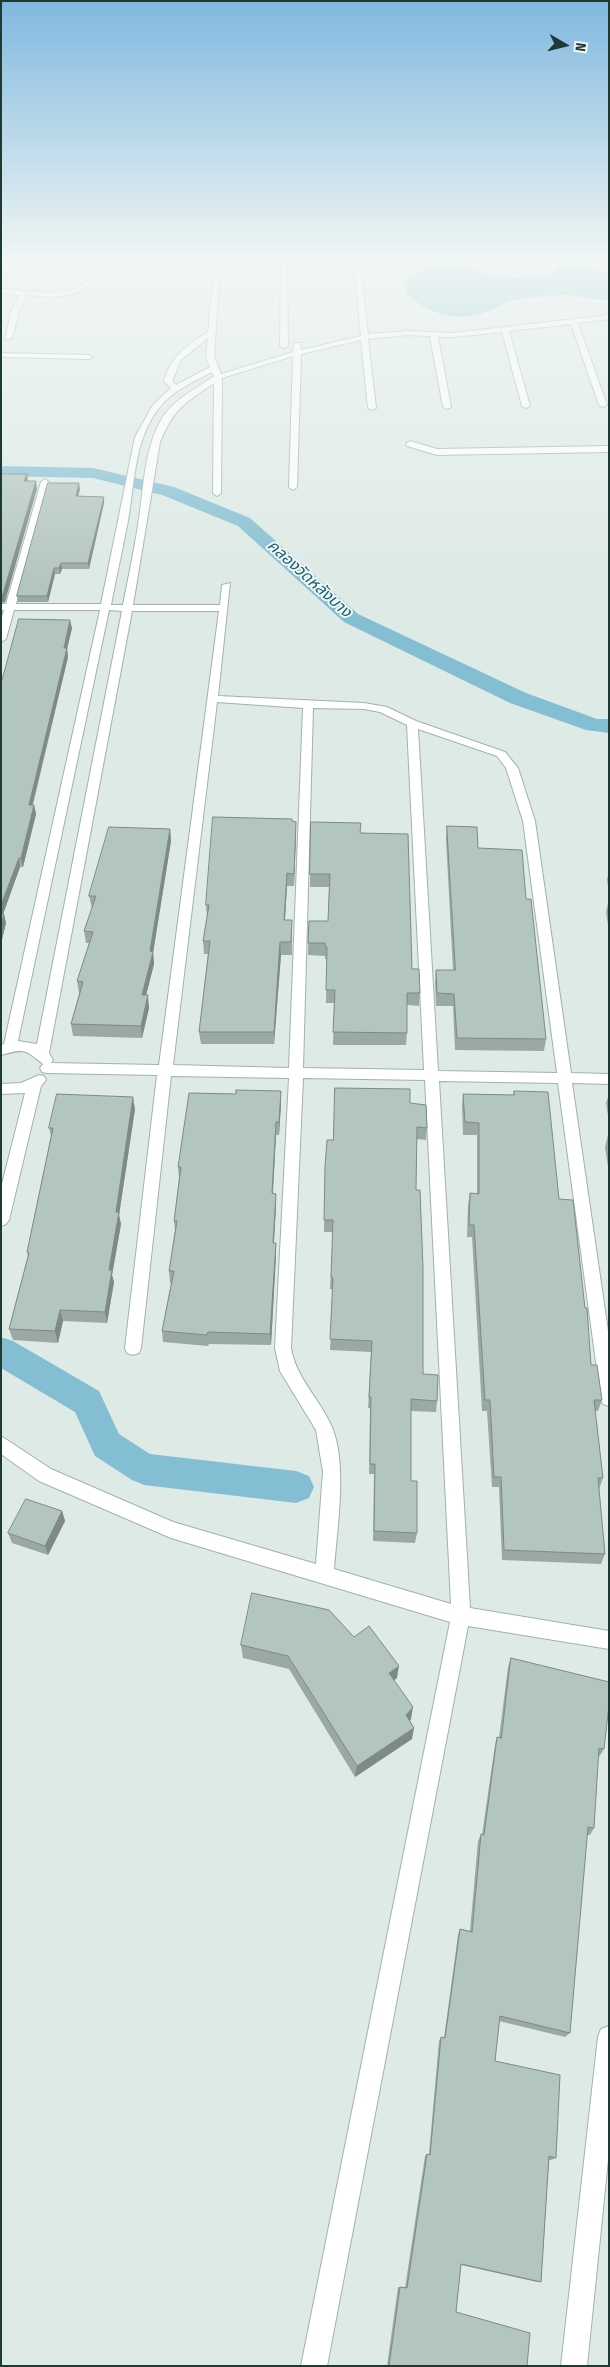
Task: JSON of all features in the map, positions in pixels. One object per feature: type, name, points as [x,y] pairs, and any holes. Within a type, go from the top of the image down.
[{"type":"street","points":[[174,366],[169,374],[168,381],[176,389]]},
{"type":"street","points":[[42,1053],[28,1046],[5,1048],[78,793],[128,608],[156,442],[165,420],[177,405],[218,377],[252,366]]},
{"type":"street","points":[[293,486],[297,366]]},
{"type":"street","points":[[368,366],[372,408]]},
{"type":"street","points":[[440,366],[447,406]]},
{"type":"street","points":[[515,366],[526,406]]},
{"type":"street","points":[[590,366],[603,405]]},
{"type":"street","points":[[2,1090],[18,1090],[34,1084],[47,1068],[47,1063],[42,1053],[78,793],[105,608],[123,525],[137,442],[146,419],[157,405],[176,389],[217,367],[217,493]]},
{"type":"street","points":[[137,442],[156,442]]},
{"type":"street","points":[[410,444],[436,452],[609,449]]},
{"type":"street","points":[[1,639],[6,607],[45,482]]},
{"type":"street","points":[[120,538],[141,537]]},
{"type":"street","points":[[133,1348],[165,1070],[227,585]]},
{"type":"street","points":[[6,607],[224,608]]},
{"type":"street","points":[[213,699],[308,705],[364,706],[383,710],[412,723],[501,754],[512,768],[529,821],[609,1399]]},
{"type":"street","points":[[308,705],[296,1073],[282,1348],[286,1366],[324,1428],[326,1437],[332,1472],[324,1576]]},
{"type":"street","points":[[314,2366],[461,1616],[412,723]]},
{"type":"street","points":[[47,1068],[609,1079]]},
{"type":"street","points":[[1,1220],[34,1084]]},
{"type":"street","points":[[6,1450],[45,1475],[171,1530],[461,1616],[609,1640]]},
{"type":"street","points":[[574,2366],[609,2037]]},
{"type":"building","points":[[1,474],[27,474],[24,481],[36,481],[3,594],[1,595]]},
{"type":"building","points":[[48,483],[79,483],[76,496],[104,497],[88,563],[61,563],[59,568],[54,568],[47,596],[17,596]]},
{"type":"building","points":[[19,619],[70,620],[64,648],[67,648],[29,805],[34,805],[21,858],[19,858],[1,905],[1,684]]},
{"type":"building","points":[[213,817],[292,819],[292,821],[296,822],[294,874],[287,873],[284,920],[292,920],[291,942],[280,942],[274,1032],[199,1032],[210,941],[203,941],[209,905],[206,905]]},
{"type":"building","points":[[311,822],[361,823],[360,833],[408,834],[412,969],[419,969],[420,993],[407,993],[407,1033],[333,1032],[335,990],[326,990],[327,947],[325,947],[325,943],[308,943],[309,921],[328,921],[330,874],[310,874]]},
{"type":"building","points":[[447,826],[477,827],[478,848],[522,850],[526,899],[531,899],[546,1039],[457,1038],[454,994],[437,993],[436,970],[455,970]]},
{"type":"building","points":[[109,827],[170,829],[150,951],[153,952],[142,995],[148,995],[141,1026],[71,1024],[83,982],[77,981],[93,932],[84,931],[96,896],[89,896]]},
{"type":"building","points":[[1,914],[4,914],[1,926]]},
{"type":"building","points":[[335,1088],[410,1089],[410,1103],[426,1105],[427,1128],[417,1127],[416,1190],[420,1190],[423,1268],[423,1374],[438,1375],[437,1401],[411,1399],[411,1481],[417,1481],[417,1533],[374,1531],[375,1464],[370,1464],[371,1397],[369,1397],[372,1341],[330,1339],[333,1220],[324,1220],[325,1167],[327,1140],[333,1140]]},
{"type":"building","points":[[236,1090],[281,1091],[279,1122],[276,1122],[272,1193],[276,1194],[273,1243],[276,1243],[270,1334],[208,1332],[207,1335],[162,1331],[174,1271],[169,1271],[177,1221],[174,1221],[181,1167],[178,1167],[189,1093],[236,1094]]},
{"type":"building","points":[[514,1091],[548,1092],[559,1199],[573,1200],[585,1308],[587,1308],[591,1365],[597,1365],[602,1400],[594,1400],[603,1478],[598,1478],[605,1554],[504,1550],[501,1477],[494,1477],[490,1400],[485,1400],[474,1225],[469,1225],[470,1193],[479,1194],[479,1123],[465,1122],[463,1094],[514,1095]]},
{"type":"building","points":[[57,1094],[133,1097],[116,1212],[119,1212],[109,1270],[112,1270],[105,1312],[60,1310],[55,1331],[9,1329],[29,1253],[27,1252],[53,1128],[49,1128]]},
{"type":"building","points":[[26,1499],[62,1511],[45,1546],[8,1533]]},
{"type":"building","points":[[252,1593],[329,1610],[354,1637],[369,1626],[399,1666],[389,1673],[413,1707],[406,1715],[414,1728],[357,1766],[288,1656],[241,1645]]},
{"type":"building","points":[[511,1658],[609,1682],[609,1705],[604,1749],[599,1748],[594,1828],[588,1827],[570,2033],[500,2016],[495,2061],[560,2075],[556,2158],[549,2156],[541,2282],[461,2264],[456,2312],[530,2333],[527,2366],[389,2366],[400,2287],[407,2288],[427,2154],[430,2155],[441,2037],[445,2038],[460,1929],[472,1932],[481,1834],[484,1835],[497,1737],[501,1738]]},
{"type":"waterway","name":"คลองวัดหลังบาง","points":[[1,471],[93,473],[168,491],[244,522],[351,618],[518,698],[594,725],[609,726]]},
{"type":"waterway","points":[[1,1351],[87,1402],[107,1445],[144,1469],[296,1487]]}]
